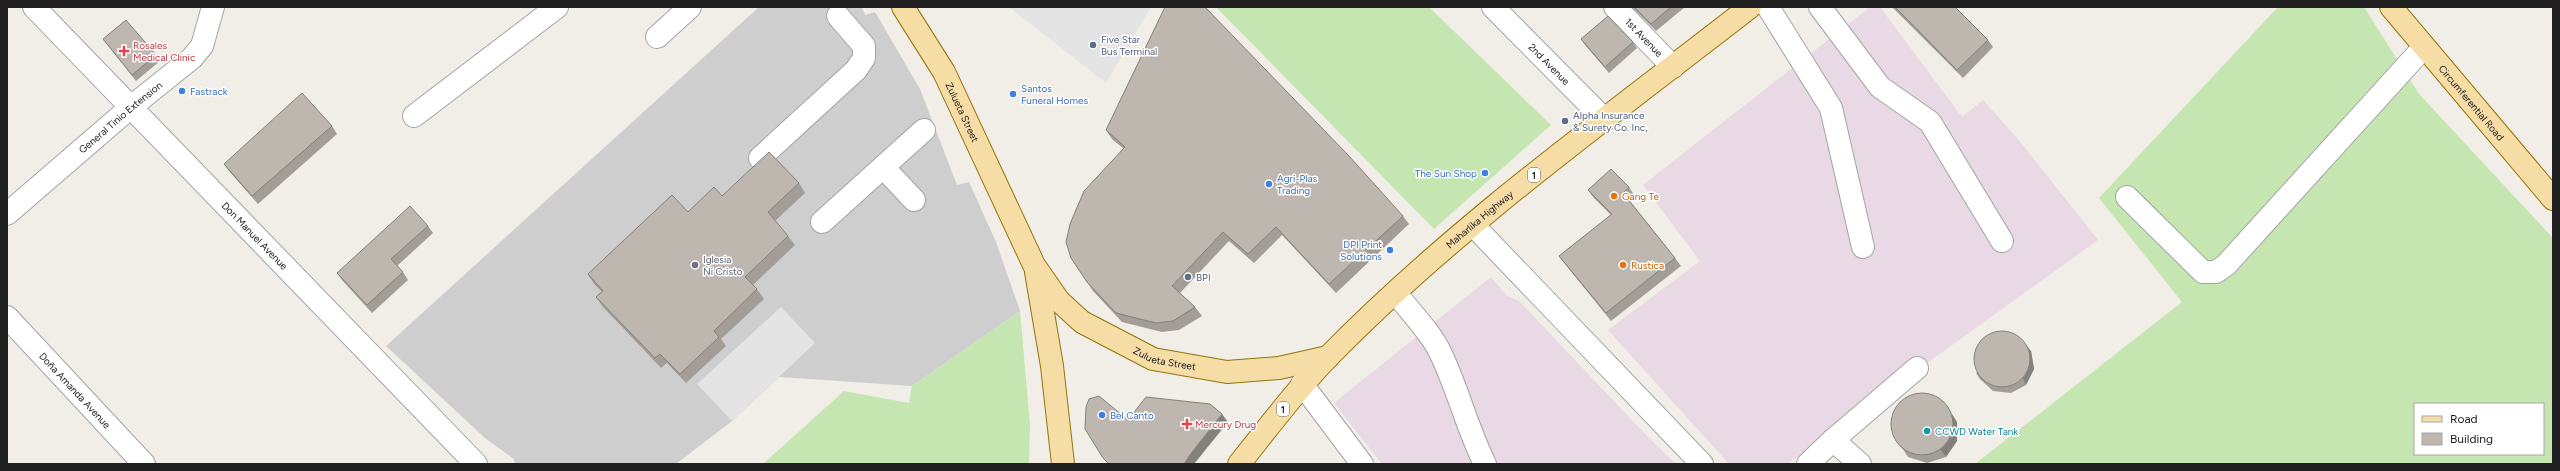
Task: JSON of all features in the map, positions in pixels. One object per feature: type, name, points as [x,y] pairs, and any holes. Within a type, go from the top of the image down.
[{"type":"main road","name":"Zulueta Street","points":[[903,7],[944,72],[1034,265],[1059,301],[1082,322],[1153,359],[1227,372],[1279,368],[1328,357]]},
{"type":"main road","name":"Maharlika Highway","points":[[1239,464],[1302,384],[1328,357],[1396,293],[1500,201],[1750,7]]},
{"type":"main road","name":"Circumferential Road","points":[[2397,9],[2423,48],[2553,199]]},
{"type":"main road","name":"Zulueta Street","points":[[1034,265],[1052,366],[1063,464]]},
{"type":"street","name":"Don Manuel Avenue","points":[[34,7],[476,464]]},
{"type":"street","name":"General Tinio Extension","points":[[7,214],[131,107],[192,58],[202,46],[213,7]]},
{"type":"street","points":[[414,116],[557,7]]},
{"type":"street","points":[[657,37],[690,7]]},
{"type":"street","name":"2nd Avenue","points":[[1494,7],[1605,120]]},
{"type":"street","name":"1st Avenue","points":[[1615,7],[1673,67]]},
{"type":"street","points":[[1768,7],[1831,108],[1863,248]]},
{"type":"street","points":[[1820,7],[1880,87],[1930,122],[2002,241]]},
{"type":"street","points":[[760,158],[856,70],[864,58],[864,46],[838,16]]},
{"type":"street","points":[[2127,197],[2203,272],[2216,272],[2226,265],[2301,184],[2423,48]]},
{"type":"street","points":[[822,222],[924,130]]},
{"type":"street","points":[[883,167],[914,200]]},
{"type":"street","points":[[1473,225],[1702,464]]},
{"type":"street","points":[[1396,293],[1440,351],[1464,408],[1474,442],[1485,464]]},
{"type":"street","name":"Doña Amanda Avenue","points":[[7,317],[144,464]]},
{"type":"street","points":[[1808,464],[1833,440],[1917,368]]},
{"type":"street","points":[[1302,384],[1362,464]]},
{"type":"street","points":[[1833,440],[1860,464]]},
{"type":"shaded area","name":"Iglesia Ni Cristo","points":[[759,7],[862,7],[865,15],[875,12],[920,89],[957,185],[969,182],[996,242],[1020,311],[912,386],[779,377],[732,421],[676,464],[515,464],[514,459],[486,439],[386,346]]},
{"type":"shaded area","name":"Five Star Bus Terminal","points":[[1009,7],[1151,7],[1106,83]]},
{"type":"shaded area","points":[[1870,7],[1880,7],[1962,117],[1983,100],[2022,144],[2098,240],[1787,464],[1729,464],[1608,330],[1700,261],[1643,185]]},
{"type":"shaded area","points":[[1491,277],[1507,296],[1519,301],[1647,436],[1676,464],[1382,464],[1334,403]]},
{"type":"shaded area","points":[[781,307],[815,343],[732,421],[697,384]]},
{"type":"green space","points":[[1216,7],[1429,7],[1551,125],[1434,229]]},
{"type":"green space","points":[[2278,7],[2364,7],[2419,94],[2553,238],[2553,464],[1975,464],[2182,302],[2099,198]]},
{"type":"green space","points":[[1020,311],[1030,424],[1029,464],[763,464],[844,391],[909,403],[912,386]]},
{"type":"building","points":[[1165,7],[1205,7],[1349,156],[1403,216],[1329,284],[1276,227],[1248,254],[1223,232],[1172,286],[1195,307],[1173,321],[1156,323],[1116,313],[1087,282],[1071,258],[1066,242],[1070,224],[1084,191],[1125,147],[1106,130]]},
{"type":"building","points":[[1634,7],[1671,7],[1651,24]]},
{"type":"building","points":[[1895,7],[1955,7],[1988,40],[1957,70]]},
{"type":"building","points":[[1608,16],[1633,42],[1605,67],[1581,39]]},
{"type":"building","points":[[126,20],[156,55],[132,75],[103,39]]},
{"type":"building","points":[[302,93],[332,126],[252,196],[224,164]]},
{"type":"building","name":"Iglesia Ni Cristo","points":[[769,152],[799,183],[768,212],[788,236],[745,277],[757,289],[714,331],[719,337],[680,374],[660,354],[655,358],[596,297],[603,291],[588,274],[672,195],[688,212],[714,187],[722,196]]},
{"type":"building","name":"Rustica","points":[[1611,169],[1629,187],[1623,193],[1675,258],[1606,313],[1559,256],[1612,214],[1588,190]]},
{"type":"building","points":[[410,206],[428,226],[391,259],[403,272],[367,305],[337,273]]},
{"type":"building","points":[[2002,331],[2013,333],[2022,339],[2028,348],[2030,359],[2028,370],[2022,379],[2013,385],[2002,387],[1991,385],[1982,379],[1976,370],[1974,359],[1976,348],[1982,339],[1991,333]]},
{"type":"building","name":"CCWD Water Tank","points":[[1922,393],[1934,396],[1944,402],[1950,412],[1953,424],[1950,436],[1944,446],[1934,452],[1922,455],[1910,452],[1900,446],[1894,436],[1891,424],[1894,412],[1900,402],[1910,396]]},
{"type":"building","points":[[1099,396],[1128,420],[1146,397],[1210,404],[1222,414],[1184,464],[1109,464],[1103,458],[1085,429],[1086,407],[1089,399]]},
{"type":"place","name":"Five Star Bus Terminal","points":[[1093,45]]},
{"type":"place","name":"Rosales Medical Clinic","points":[[124,51]]},
{"type":"place","name":"Fastrack","points":[[182,91]]},
{"type":"place","name":"Santos Funeral Homes","points":[[1013,94]]},
{"type":"place","name":"Alpha Insurance & Surety Co. Inc,","points":[[1565,121]]},
{"type":"place","name":"The Sun Shop","points":[[1485,173]]},
{"type":"place","name":"Agri-Plas Trading","points":[[1269,184]]},
{"type":"place","name":"Gang Te","points":[[1614,196]]},
{"type":"place","name":"DPI Print Solutions","points":[[1390,250]]},
{"type":"place","name":"Iglesia Ni Cristo","points":[[695,265]]},
{"type":"place","name":"Rustica","points":[[1623,265]]},
{"type":"place","name":"BPI","points":[[1188,277]]},
{"type":"place","name":"Bel Canto","points":[[1102,415]]},
{"type":"place","name":"Mercury Drug","points":[[1187,424]]},
{"type":"place","name":"CCWD Water Tank","points":[[1927,431]]}]
